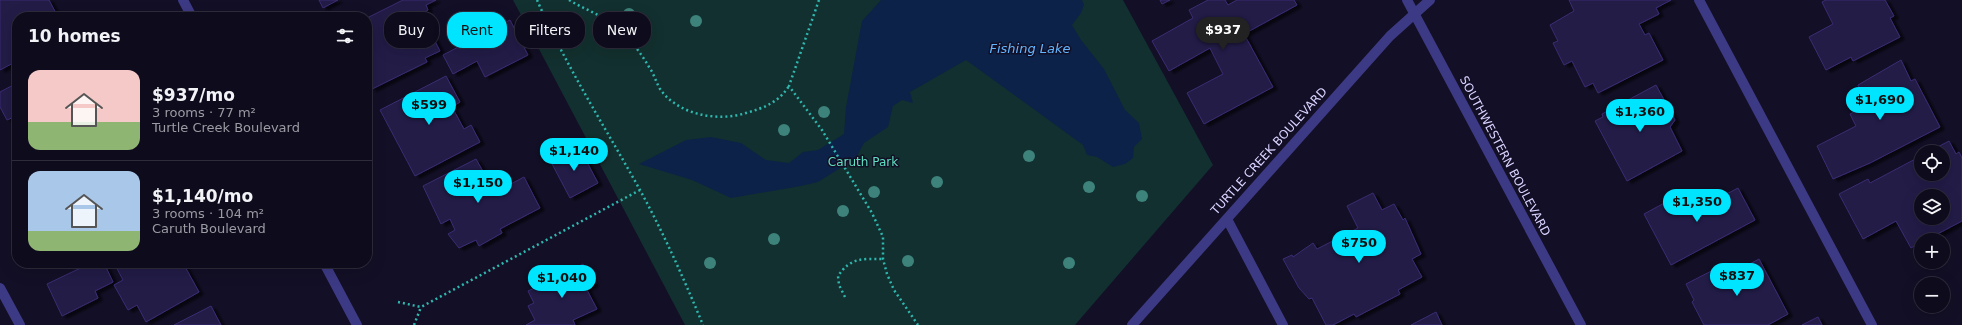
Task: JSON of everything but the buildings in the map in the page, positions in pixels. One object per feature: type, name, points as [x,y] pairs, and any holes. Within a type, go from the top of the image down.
[{"type":"street","points":[[182,0],[189,12]]},
{"type":"street","name":"SOUTHWESTERN BOULEVARD","points":[[1407,0],[1580,325]]},
{"type":"street","name":"TURTLE CREEK BOULEVARD","points":[[1132,325],[1390,36],[1430,0]]},
{"type":"street","points":[[1699,0],[1872,325]]},
{"type":"street","points":[[1227,219],[1283,325]]},
{"type":"street","points":[[327,268],[357,325]]},
{"type":"street","points":[[0,288],[20,325]]},
{"type":"path","points":[[537,0],[589,102],[640,190],[661,232],[703,325]]},
{"type":"path","points":[[569,0],[607,19],[622,32],[638,50],[650,68],[660,89],[667,97],[680,106],[698,114],[711,116],[739,115],[769,104],[783,96],[789,86],[819,0]]},
{"type":"path","points":[[789,86],[822,130],[879,226],[883,237],[883,259],[894,290],[918,325]]},
{"type":"path","points":[[398,302],[421,307],[640,190]]},
{"type":"path","points":[[845,297],[839,285],[838,276],[845,266],[863,259],[883,259]]},
{"type":"path","points":[[414,325],[421,307]]},
{"type":"green space","name":"Caruth Park","points":[[513,0],[1123,0],[1213,165],[1075,325],[685,325],[538,48],[585,48],[585,12],[519,12]]},
{"type":"water","name":"Fishing Lake","points":[[881,0],[1082,0],[1084,5],[1081,13],[1072,25],[1081,40],[1104,69],[1125,110],[1139,123],[1142,139],[1134,147],[1133,158],[1125,164],[1113,167],[1097,157],[1087,155],[1083,145],[966,60],[910,92],[913,103],[902,100],[893,106],[888,127],[864,143],[856,158],[818,182],[731,198],[692,180],[639,164],[686,140],[711,137],[741,143],[766,160],[789,163],[803,152],[818,150],[844,134],[846,107],[862,21]]}]
